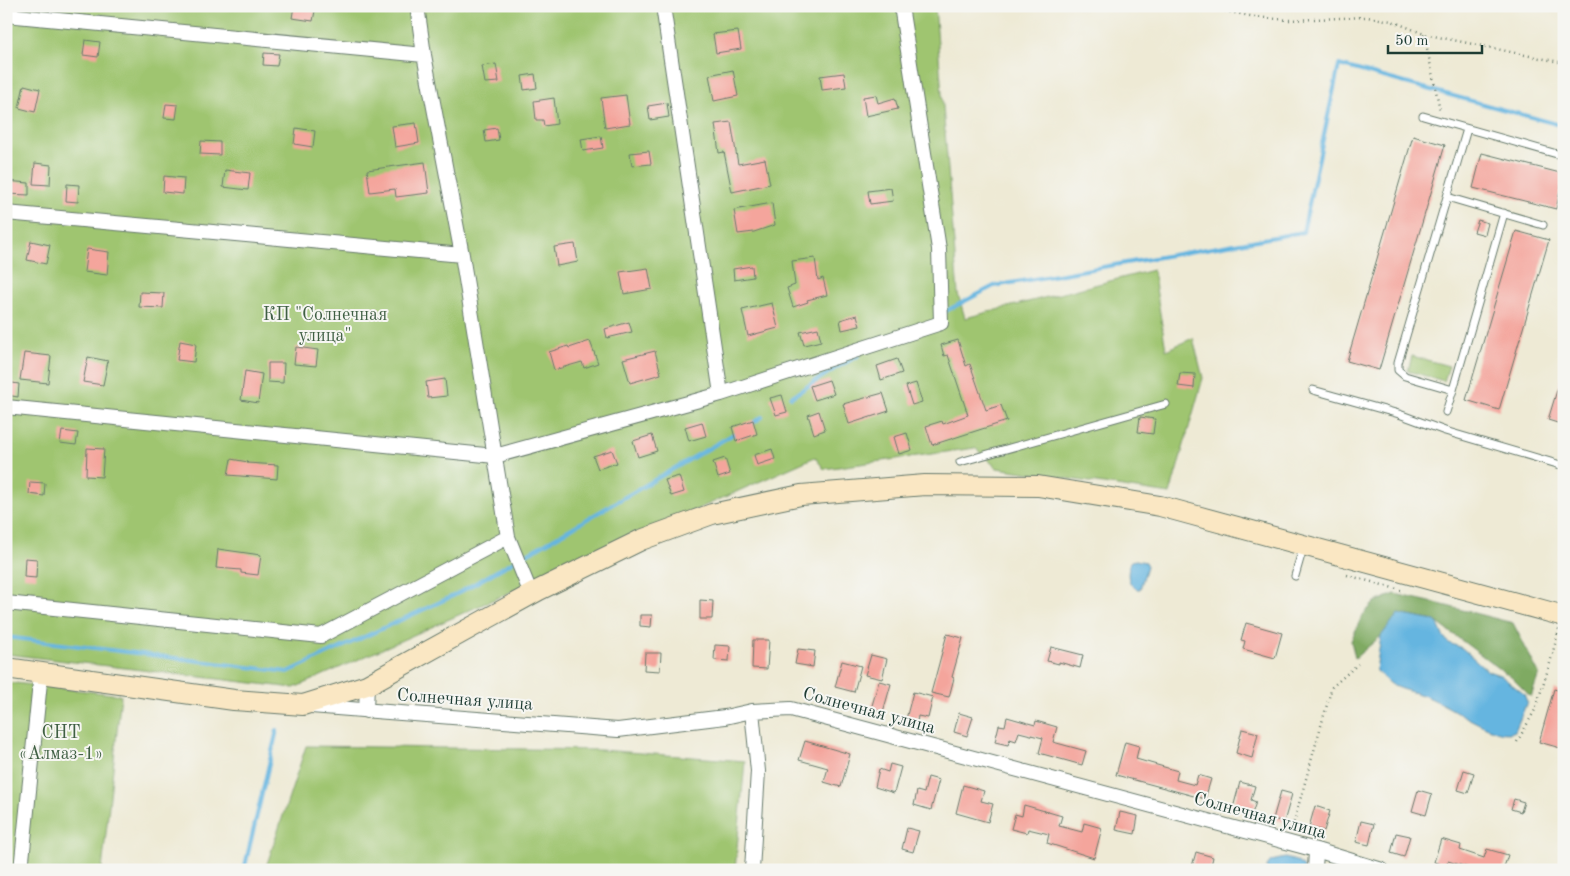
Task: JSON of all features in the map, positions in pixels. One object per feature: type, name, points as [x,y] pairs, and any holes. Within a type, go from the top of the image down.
[{"type":"main road","points":[[6,668],[234,700],[303,705],[367,685],[531,594],[641,540],[712,514],[801,495],[925,485],[1038,486],[1160,506],[1563,616]]},
{"type":"street","points":[[417,6],[424,55],[462,255],[508,538],[531,594]]},
{"type":"street","points":[[663,6],[721,394]]},
{"type":"street","points":[[6,407],[495,456],[721,394],[941,324],[939,249],[901,6]]},
{"type":"street","points":[[6,14],[424,55]]},
{"type":"street","points":[[6,213],[462,255]]},
{"type":"street","points":[[6,603],[321,636],[508,538]]},
{"type":"street","points":[[21,870],[41,672]]},
{"type":"street","points":[[366,711],[367,685]]},
{"type":"street","name":"Солнечная улица","points":[[303,705],[618,730],[725,717],[752,711],[791,709],[1316,850],[1382,870]]},
{"type":"street","points":[[752,711],[758,771],[752,870]]},
{"type":"street","points":[[1315,870],[1316,850]]},
{"type":"lane","points":[[1423,116],[1564,156]]},
{"type":"lane","points":[[1452,390],[1405,376],[1398,370],[1398,363],[1467,129]]},
{"type":"lane","points":[[1447,197],[1543,224]]},
{"type":"lane","points":[[1446,412],[1504,213]]},
{"type":"lane","points":[[1313,390],[1399,414],[1445,432],[1564,466]]},
{"type":"lane","points":[[960,462],[1166,404]]},
{"type":"lane","points":[[1295,576],[1304,545]]},
{"type":"path","points":[[1216,6],[1225,11],[1255,17],[1289,20],[1367,17],[1392,21],[1424,34],[1564,63]]},
{"type":"path","points":[[1424,34],[1442,122]]},
{"type":"path","points":[[1340,573],[1404,591]]},
{"type":"path","points":[[1517,742],[1535,710],[1563,616]]},
{"type":"path","points":[[1288,843],[1332,687],[1358,664]]},
{"type":"green space","name":"КП \"Солнечная улица\"","points":[[6,6],[935,6],[958,294],[965,318],[1153,270],[1166,350],[1193,338],[1203,378],[1170,494],[997,468],[975,448],[824,469],[815,457],[294,688],[6,654]]},
{"type":"green space","points":[[1412,356],[1449,366],[1444,381],[1408,371]]},
{"type":"green space","points":[[1395,594],[1513,623],[1539,674],[1531,697],[1511,677],[1435,621],[1398,614],[1381,636],[1355,658],[1351,641],[1362,616],[1375,602]]},
{"type":"green space","name":"СНТ «Алмаз-1»","points":[[6,682],[121,695],[102,870],[6,870]]},
{"type":"green space","points":[[306,746],[601,750],[745,761],[735,870],[265,870]]},
{"type":"water","points":[[1131,561],[1145,562],[1147,566],[1140,589],[1133,587],[1128,577]]},
{"type":"water","points":[[1398,614],[1435,621],[1449,643],[1462,648],[1488,671],[1500,675],[1524,694],[1527,702],[1515,731],[1503,733],[1487,728],[1430,698],[1390,684],[1384,679],[1376,670],[1381,636]]},
{"type":"water","points":[[1285,858],[1296,861],[1304,867],[1304,870],[1267,870],[1267,866],[1271,861]]},
{"type":"building","points":[[294,6],[316,6],[313,21],[292,18]]},
{"type":"building","points":[[738,31],[741,49],[716,53],[713,34]]},
{"type":"building","points":[[85,40],[100,42],[98,57],[83,55]]},
{"type":"building","points":[[264,53],[279,54],[277,66],[263,65]]},
{"type":"building","points":[[496,64],[499,82],[485,83],[482,66]]},
{"type":"building","points":[[733,70],[738,96],[714,101],[709,75]]},
{"type":"building","points":[[844,73],[846,87],[822,90],[820,76]]},
{"type":"building","points":[[535,74],[537,88],[524,90],[522,76]]},
{"type":"building","points":[[24,85],[40,89],[35,112],[19,108]]},
{"type":"building","points":[[626,95],[630,124],[605,128],[601,98]]},
{"type":"building","points":[[876,95],[878,103],[895,98],[898,109],[866,116],[863,97]]},
{"type":"building","points":[[554,98],[557,124],[544,126],[543,120],[536,120],[534,101]]},
{"type":"building","points":[[667,103],[669,117],[650,120],[648,106]]},
{"type":"building","points":[[166,104],[178,105],[176,119],[164,118]]},
{"type":"building","points":[[731,122],[738,164],[765,159],[770,184],[732,192],[724,152],[719,153],[715,124]]},
{"type":"building","points":[[416,123],[419,143],[395,147],[392,126]]},
{"type":"building","points":[[296,128],[315,131],[313,147],[294,144]]},
{"type":"building","points":[[497,128],[499,140],[486,142],[484,130]]},
{"type":"building","points":[[601,136],[603,148],[583,151],[581,139]]},
{"type":"building","points":[[1413,136],[1445,145],[1379,370],[1347,361]]},
{"type":"building","points":[[201,141],[220,142],[220,155],[200,154]]},
{"type":"building","points":[[649,151],[651,164],[632,166],[630,153]]},
{"type":"building","points":[[1482,153],[1564,174],[1556,209],[1473,188]]},
{"type":"building","points":[[425,162],[429,193],[396,197],[395,189],[370,192],[367,170]]},
{"type":"building","points":[[35,163],[51,165],[50,185],[33,184]]},
{"type":"building","points":[[225,170],[250,173],[248,190],[223,187]]},
{"type":"building","points":[[164,176],[184,178],[183,194],[163,192]]},
{"type":"building","points":[[6,181],[29,183],[29,195],[6,194]]},
{"type":"building","points":[[67,184],[79,185],[78,202],[66,201]]},
{"type":"building","points":[[891,188],[893,201],[870,204],[868,191]]},
{"type":"building","points":[[772,203],[775,225],[754,232],[738,234],[734,210]]},
{"type":"building","points":[[1478,220],[1488,223],[1485,235],[1474,232]]},
{"type":"building","points":[[1516,231],[1549,240],[1499,410],[1466,400]]},
{"type":"building","points":[[31,241],[50,245],[46,264],[27,260]]},
{"type":"building","points":[[575,244],[578,262],[557,266],[554,247]]},
{"type":"building","points":[[87,249],[109,252],[107,275],[84,272]]},
{"type":"building","points":[[815,258],[818,280],[823,278],[827,295],[807,300],[808,302],[793,307],[787,288],[795,285],[792,261]]},
{"type":"building","points":[[752,266],[753,277],[734,280],[733,269]]},
{"type":"building","points":[[648,268],[652,289],[624,294],[620,272]]},
{"type":"building","points":[[140,292],[164,293],[163,308],[139,307]]},
{"type":"building","points":[[772,303],[778,328],[748,336],[742,310]]},
{"type":"building","points":[[857,315],[860,326],[842,330],[840,320]]},
{"type":"building","points":[[629,322],[632,332],[607,338],[605,329]]},
{"type":"building","points":[[818,328],[821,341],[804,345],[800,332]]},
{"type":"building","points":[[958,340],[966,366],[970,364],[986,410],[1001,405],[1007,421],[932,445],[926,426],[942,421],[943,424],[968,415],[948,355],[944,356],[941,345]]},
{"type":"building","points":[[180,341],[196,344],[194,362],[177,360]]},
{"type":"building","points":[[590,341],[598,363],[584,368],[582,362],[554,370],[549,352]]},
{"type":"building","points":[[296,347],[318,350],[316,366],[294,364]]},
{"type":"building","points":[[655,351],[661,374],[630,383],[623,359]]},
{"type":"building","points":[[24,353],[51,356],[48,383],[20,380]]},
{"type":"building","points":[[88,357],[108,361],[103,385],[83,382]]},
{"type":"building","points":[[897,359],[902,373],[881,380],[877,366]]},
{"type":"building","points":[[268,363],[284,363],[283,383],[268,382]]},
{"type":"building","points":[[245,371],[262,374],[258,403],[241,400]]},
{"type":"building","points":[[1180,373],[1195,374],[1194,388],[1178,386]]},
{"type":"building","points":[[1561,377],[1564,378],[1564,425],[1548,420]]},
{"type":"building","points":[[445,379],[447,396],[428,398],[426,382]]},
{"type":"building","points":[[829,380],[834,394],[815,400],[810,386]]},
{"type":"building","points":[[6,382],[19,384],[18,397],[6,395]]},
{"type":"building","points":[[916,383],[922,402],[912,405],[906,386]]},
{"type":"building","points":[[883,393],[889,411],[849,424],[843,404]]},
{"type":"building","points":[[782,395],[787,412],[776,415],[770,398]]},
{"type":"building","points":[[819,411],[825,430],[814,434],[808,415]]},
{"type":"building","points":[[1140,417],[1155,419],[1153,434],[1138,432]]},
{"type":"building","points":[[753,420],[757,434],[736,441],[732,427]]},
{"type":"building","points":[[702,422],[706,436],[689,441],[685,427]]},
{"type":"building","points":[[62,431],[78,433],[76,445],[60,443]]},
{"type":"building","points":[[907,433],[912,450],[899,454],[894,437]]},
{"type":"building","points":[[652,435],[657,451],[638,457],[633,441]]},
{"type":"building","points":[[87,448],[104,449],[102,477],[86,476]]},
{"type":"building","points":[[772,449],[775,459],[757,465],[754,455]]},
{"type":"building","points":[[612,450],[617,463],[598,469],[593,456]]},
{"type":"building","points":[[725,458],[730,474],[718,478],[713,462]]},
{"type":"building","points":[[231,459],[247,463],[278,465],[277,479],[228,475]]},
{"type":"building","points":[[679,476],[684,492],[671,496],[665,480]]},
{"type":"building","points":[[30,482],[45,483],[44,496],[29,494]]},
{"type":"building","points":[[218,549],[261,555],[258,575],[241,573],[241,570],[216,568]]},
{"type":"building","points":[[25,558],[37,559],[36,578],[24,577]]},
{"type":"building","points":[[700,600],[713,601],[712,619],[700,619]]},
{"type":"building","points":[[640,615],[652,615],[651,627],[640,626]]},
{"type":"building","points":[[1246,623],[1282,633],[1275,658],[1243,649],[1245,641],[1241,640]]},
{"type":"building","points":[[947,634],[963,638],[952,677],[954,678],[949,697],[931,693]]},
{"type":"building","points":[[753,640],[769,640],[767,669],[752,668]]},
{"type":"building","points":[[715,645],[730,646],[729,661],[714,660]]},
{"type":"building","points":[[1051,647],[1083,655],[1080,668],[1059,662],[1059,664],[1047,661]]},
{"type":"building","points":[[798,649],[815,651],[813,667],[795,664]]},
{"type":"building","points":[[645,653],[661,653],[660,671],[644,670]]},
{"type":"building","points":[[871,655],[887,659],[882,679],[865,675]]},
{"type":"building","points":[[842,661],[861,666],[854,692],[835,687]]},
{"type":"building","points":[[879,681],[891,684],[883,712],[871,709]]},
{"type":"building","points":[[1554,689],[1564,692],[1564,749],[1539,742]]},
{"type":"building","points":[[913,692],[933,697],[928,718],[918,716],[917,722],[906,719]]},
{"type":"building","points":[[959,713],[973,717],[967,736],[954,732]]},
{"type":"building","points":[[1007,717],[1035,725],[1036,721],[1057,727],[1053,742],[1086,751],[1082,765],[1039,753],[1043,738],[1019,732],[1016,741],[1010,739],[1008,745],[995,742],[999,725],[1005,726]]},
{"type":"building","points":[[1242,729],[1258,733],[1252,758],[1236,753]]},
{"type":"building","points":[[805,741],[850,754],[841,787],[824,782],[828,768],[799,760]]},
{"type":"building","points":[[1125,742],[1139,746],[1136,759],[1178,771],[1176,780],[1195,785],[1198,775],[1211,779],[1205,799],[1116,775]]},
{"type":"building","points":[[890,764],[901,767],[894,793],[875,787],[879,769],[888,772]]},
{"type":"building","points":[[1464,770],[1474,773],[1468,793],[1458,790]]},
{"type":"building","points":[[928,777],[939,780],[931,810],[914,805],[917,791],[924,793]]},
{"type":"building","points":[[1240,782],[1255,786],[1251,800],[1256,802],[1252,814],[1233,808]]},
{"type":"building","points":[[963,785],[984,791],[981,801],[993,804],[988,822],[956,813]]},
{"type":"building","points":[[1418,790],[1432,794],[1426,815],[1412,811]]},
{"type":"building","points":[[1281,791],[1292,794],[1284,822],[1273,819]]},
{"type":"building","points":[[1514,799],[1524,802],[1521,812],[1511,809]]},
{"type":"building","points":[[1024,805],[1062,816],[1059,826],[1082,832],[1084,823],[1102,828],[1094,858],[1047,843],[1049,834],[1028,829],[1027,833],[1011,829],[1015,814],[1022,816]]},
{"type":"building","points":[[1315,806],[1330,811],[1324,831],[1309,827]]},
{"type":"building","points":[[1120,812],[1138,816],[1135,834],[1116,830]]},
{"type":"building","points":[[1361,821],[1374,824],[1369,845],[1356,842]]},
{"type":"building","points":[[907,828],[919,831],[913,852],[902,849]]},
{"type":"building","points":[[1396,833],[1410,836],[1404,857],[1391,853]]},
{"type":"building","points":[[1441,839],[1461,845],[1460,850],[1484,858],[1487,849],[1508,855],[1503,870],[1476,870],[1448,861],[1446,866],[1434,862]]},
{"type":"building","points":[[1196,852],[1213,857],[1210,870],[1191,870]]},
{"type":"waterway","points":[[944,312],[994,286],[1303,232],[1339,65],[1564,126]]},
{"type":"waterway","points":[[791,397],[858,356]]},
{"type":"waterway","points":[[751,424],[762,417]]},
{"type":"waterway","points":[[520,558],[737,432]]},
{"type":"waterway","points":[[6,637],[288,672],[453,596],[514,561]]},
{"type":"waterway","points":[[244,870],[277,730]]}]
